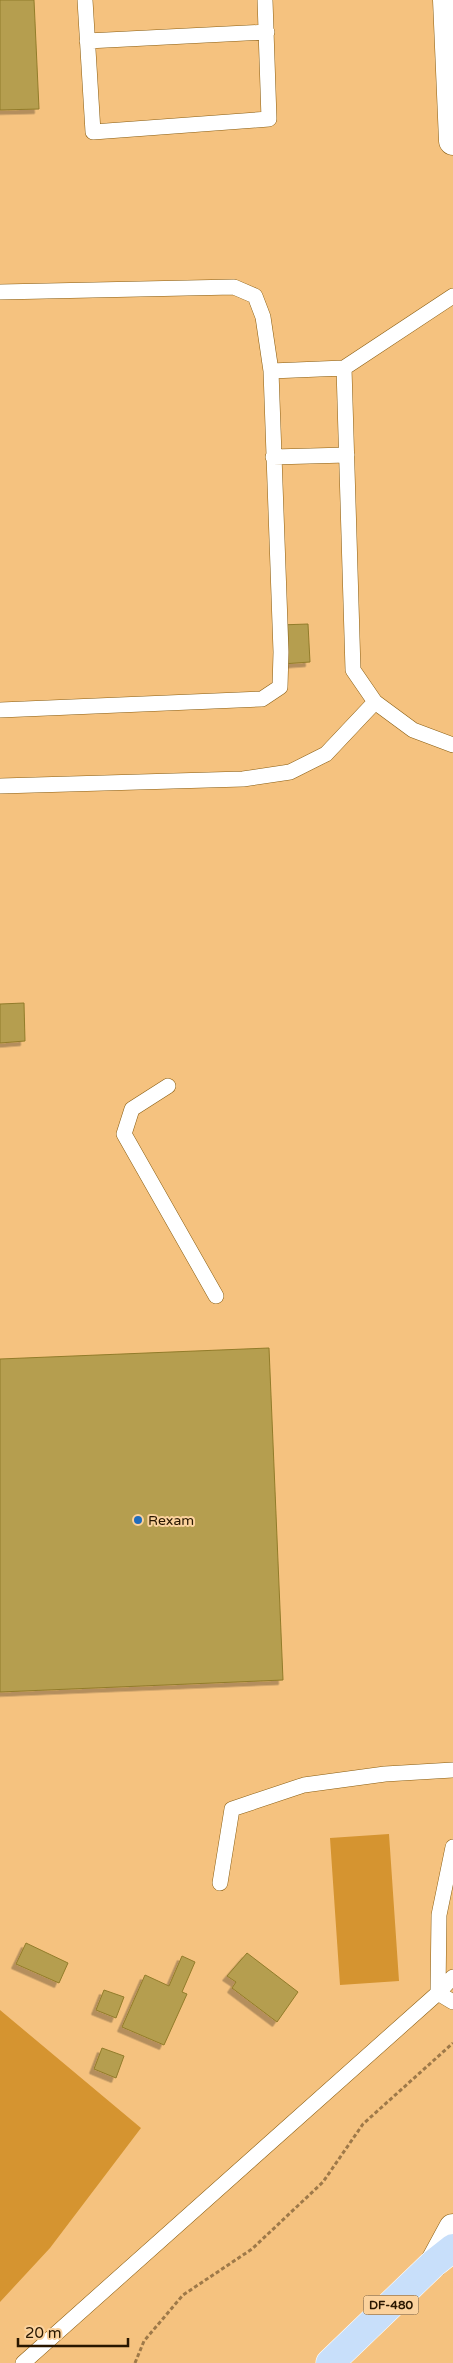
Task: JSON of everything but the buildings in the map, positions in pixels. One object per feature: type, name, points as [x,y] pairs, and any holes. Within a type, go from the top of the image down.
[{"type":"main road","points":[[447,0],[453,142]]},
{"type":"main road","points":[[444,2255],[453,2228]]},
{"type":"main road","name":"DF-480","points":[[330,2363],[444,2255]]},
{"type":"lane","points":[[85,0],[93,132],[269,119],[268,32],[265,0]]},
{"type":"lane","points":[[87,41],[268,32]]},
{"type":"lane","points":[[0,292],[234,288],[255,296],[263,317],[271,371],[280,687],[262,699],[0,710]]},
{"type":"lane","points":[[271,371],[344,368],[453,296]]},
{"type":"lane","points":[[344,368],[353,670],[375,702],[413,730],[453,745]]},
{"type":"lane","points":[[274,457],[347,455]]},
{"type":"lane","points":[[0,786],[243,779],[290,772],[326,754],[375,702]]},
{"type":"lane","points":[[168,1086],[132,1109],[124,1134],[216,1296]]},
{"type":"lane","points":[[220,1883],[232,1809],[304,1785],[385,1774],[453,1770]]},
{"type":"lane","points":[[438,1993],[439,1915],[453,1847]]},
{"type":"lane","points":[[23,2363],[438,1993],[453,1977]]},
{"type":"lane","points":[[438,1993],[453,2002]]},
{"type":"path","points":[[135,2363],[144,2341],[183,2296],[259,2242],[323,2182],[363,2124],[453,2043]]},
{"type":"shaded area","points":[[389,1834],[399,1981],[340,1985],[330,1838]]},
{"type":"shaded area","points":[[0,2010],[141,2128],[50,2248],[0,2302]]},
{"type":"place","name":"Rexam","points":[[138,1520]]}]
